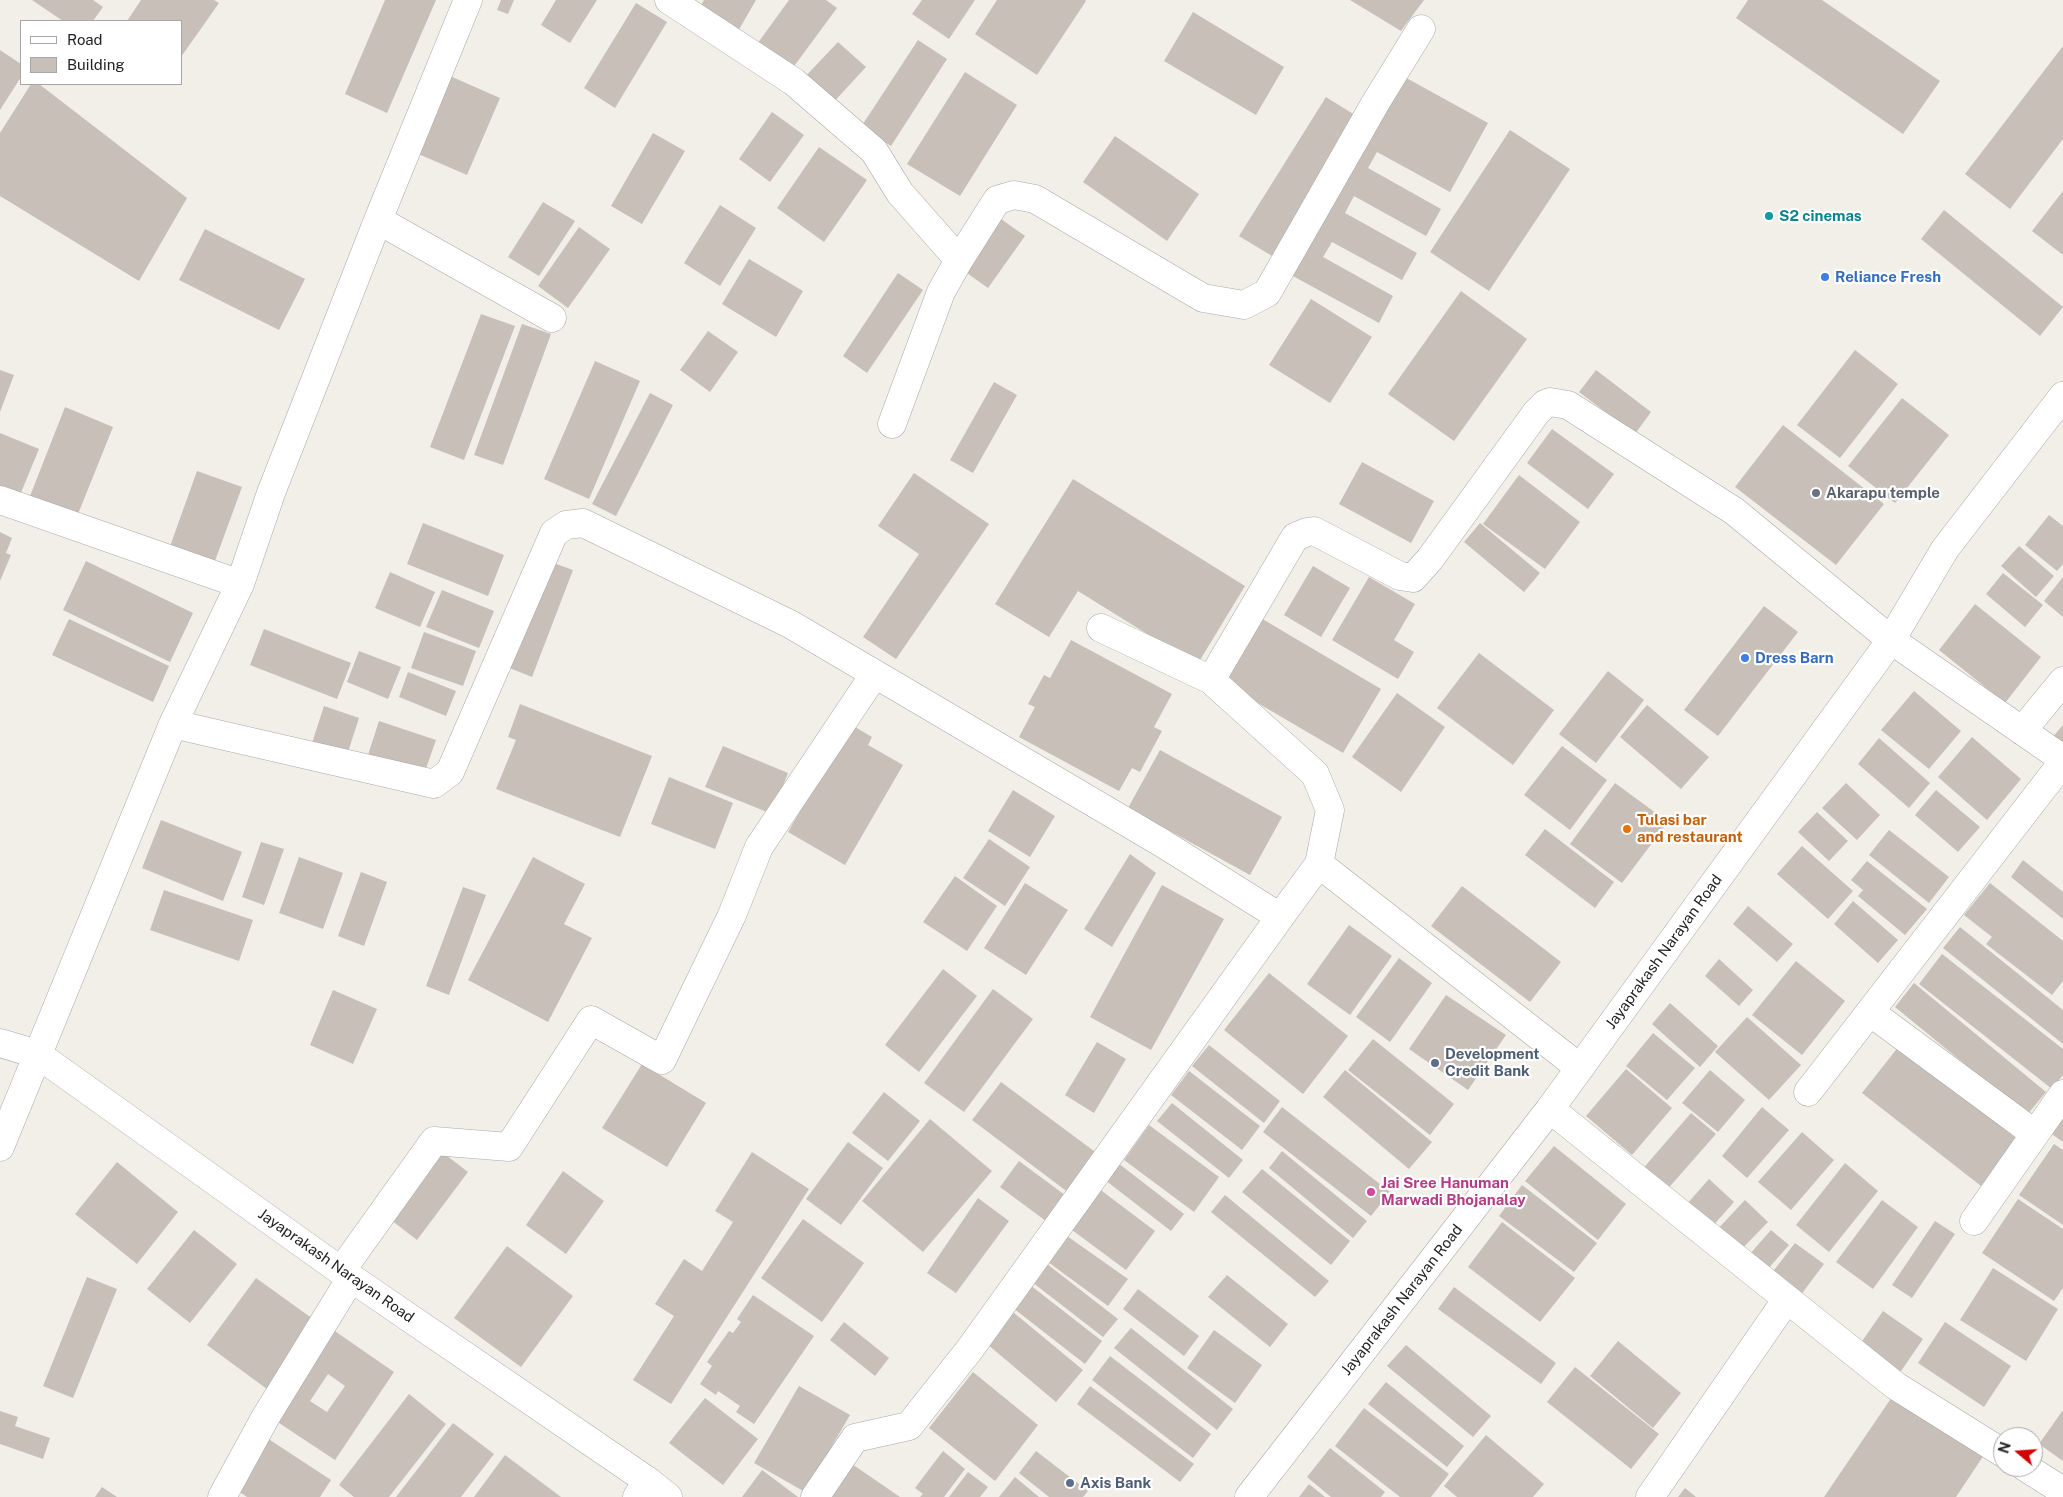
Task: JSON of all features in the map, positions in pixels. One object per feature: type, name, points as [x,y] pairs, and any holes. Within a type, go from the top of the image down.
[{"type":"street","points":[[0,1147],[173,724],[240,584],[271,493],[378,220],[468,0]]},
{"type":"street","points":[[669,0],[794,82],[874,151],[900,193],[959,260]]},
{"type":"street","points":[[892,424],[942,292],[959,260],[996,200],[1014,195],[1035,199],[1203,298],[1244,304],[1267,292],[1376,102],[1422,29]]},
{"type":"street","points":[[378,220],[552,318]]},
{"type":"street","name":"Jayaprakash Narayan Road","points":[[1249,1497],[1550,1109],[1891,640],[1945,548],[2063,396]]},
{"type":"street","points":[[1212,680],[1294,537],[1314,531],[1400,576],[1413,578],[1430,559],[1536,412],[1550,402],[1568,405],[1734,511],[1891,640],[2063,761],[1808,1092]]},
{"type":"street","points":[[0,500],[240,584]]},
{"type":"street","points":[[173,724],[434,784],[450,772],[554,532],[566,525],[583,523],[790,624],[1162,843],[1280,917]]},
{"type":"street","points":[[815,1497],[855,1438],[909,1426],[981,1333],[1319,864],[1330,810],[1316,774],[1212,680],[1102,628]]},
{"type":"street","points":[[222,1497],[346,1274],[434,1141],[509,1147],[591,1020],[662,1060],[732,915],[758,847],[874,675]]},
{"type":"street","points":[[2022,732],[2063,681]]},
{"type":"street","points":[[1319,864],[1580,1068]]},
{"type":"street","points":[[1870,1012],[2035,1134]]},
{"type":"street","name":"Jayaprakash Narayan Road","points":[[0,1044],[37,1054],[651,1492]]},
{"type":"street","points":[[1974,1221],[2063,1094]]},
{"type":"street","points":[[1550,1109],[1896,1386],[1993,1447]]},
{"type":"street","points":[[1650,1497],[1787,1299]]},
{"type":"street","points":[[2041,1477],[2063,1491]]},
{"type":"building","points":[[32,0],[93,0],[103,7],[94,20],[62,20]]},
{"type":"building","points":[[141,0],[214,0],[219,3],[182,56],[182,20],[128,20]]},
{"type":"building","points":[[385,0],[436,0],[387,113],[345,94]]},
{"type":"building","points":[[501,0],[514,0],[508,14],[497,10]]},
{"type":"building","points":[[556,0],[597,0],[570,43],[541,25]]},
{"type":"building","points":[[704,0],[756,0],[737,33],[698,11]]},
{"type":"building","points":[[789,0],[826,0],[837,8],[789,73],[755,47]]},
{"type":"building","points":[[922,0],[975,0],[949,39],[912,14]]},
{"type":"building","points":[[997,0],[1086,1],[1037,75],[975,34]]},
{"type":"building","points":[[1350,0],[1424,0],[1401,31]]},
{"type":"building","points":[[1748,0],[1822,0],[1940,81],[1903,134],[1736,18]]},
{"type":"building","points":[[636,3],[667,22],[615,108],[584,88]]},
{"type":"building","points":[[1193,12],[1284,67],[1256,115],[1164,61]]},
{"type":"building","points":[[918,40],[947,59],[891,146],[861,127]]},
{"type":"building","points":[[838,42],[866,67],[830,106],[802,80]]},
{"type":"building","points":[[2063,46],[2063,139],[2010,209],[1965,174]]},
{"type":"building","points":[[0,50],[20,63],[20,79],[0,110]]},
{"type":"building","points":[[965,72],[1017,105],[960,196],[907,164]]},
{"type":"building","points":[[1401,75],[1488,123],[1450,192],[1377,152],[1368,168],[1441,209],[1426,236],[1354,196],[1345,213],[1417,253],[1402,280],[1332,242],[1323,257],[1393,296],[1379,323],[1291,275]]},
{"type":"building","points":[[450,76],[500,98],[467,175],[416,153]]},
{"type":"building","points":[[30,85],[40,85],[187,198],[139,281],[0,196],[0,133]]},
{"type":"building","points":[[1326,97],[1358,117],[1272,256],[1239,236]]},
{"type":"building","points":[[772,112],[804,135],[770,182],[739,159]]},
{"type":"building","points":[[1510,130],[1570,169],[1489,291],[1430,252]]},
{"type":"building","points":[[653,133],[685,151],[642,224],[611,206]]},
{"type":"building","points":[[1115,136],[1199,194],[1167,241],[1083,182]]},
{"type":"building","points":[[819,147],[867,180],[824,242],[777,208]]},
{"type":"building","points":[[2063,191],[2063,255],[2032,231]]},
{"type":"building","points":[[543,202],[575,221],[539,276],[508,257]]},
{"type":"building","points":[[720,205],[756,228],[720,286],[684,263]]},
{"type":"building","points":[[1944,210],[2063,307],[2040,336],[1921,239]]},
{"type":"building","points":[[1001,219],[1025,236],[988,288],[964,271]]},
{"type":"building","points":[[579,227],[610,249],[568,308],[538,286]]},
{"type":"building","points":[[205,229],[305,279],[279,330],[179,280]]},
{"type":"building","points":[[749,259],[803,291],[776,337],[722,304]]},
{"type":"building","points":[[898,273],[923,290],[867,373],[843,356]]},
{"type":"building","points":[[1461,291],[1527,339],[1454,441],[1388,394]]},
{"type":"building","points":[[1311,299],[1372,337],[1330,403],[1269,365]]},
{"type":"building","points":[[481,314],[515,326],[464,460],[430,447]]},
{"type":"building","points":[[522,324],[551,334],[503,465],[474,455]]},
{"type":"building","points":[[708,331],[738,352],[710,392],[680,370]]},
{"type":"building","points":[[1855,350],[1898,384],[1840,458],[1797,425]]},
{"type":"building","points":[[595,361],[640,381],[589,499],[544,479]]},
{"type":"building","points":[[0,370],[14,375],[0,412]]},
{"type":"building","points":[[1596,370],[1651,412],[1635,434],[1579,392]]},
{"type":"building","points":[[994,382],[1017,395],[973,473],[950,460]]},
{"type":"building","points":[[650,393],[673,405],[616,516],[592,504]]},
{"type":"building","points":[[1902,398],[1949,435],[1895,503],[1848,466]]},
{"type":"building","points":[[65,407],[113,427],[78,514],[30,496]]},
{"type":"building","points":[[1783,425],[1884,504],[1836,565],[1735,487]]},
{"type":"building","points":[[1552,429],[1614,474],[1588,509],[1527,463]]},
{"type":"building","points":[[0,433],[39,449],[20,495],[0,488]]},
{"type":"building","points":[[1362,462],[1434,501],[1411,543],[1339,504]]},
{"type":"building","points":[[197,471],[242,487],[212,569],[168,552]]},
{"type":"building","points":[[914,473],[989,524],[896,659],[863,637],[919,554],[878,526]]},
{"type":"building","points":[[1519,475],[1580,522],[1545,569],[1483,524]]},
{"type":"building","points":[[1073,479],[1245,586],[1197,665],[1078,591],[1049,637],[995,604]]},
{"type":"building","points":[[2049,515],[2063,526],[2063,564],[2057,571],[2025,545]]},
{"type":"building","points":[[423,523],[504,555],[488,596],[407,564]]},
{"type":"building","points":[[1480,523],[1540,573],[1524,592],[1464,542]]},
{"type":"building","points":[[0,532],[12,538],[6,553],[11,555],[0,581]]},
{"type":"building","points":[[2019,546],[2054,576],[2036,597],[2001,566]]},
{"type":"building","points":[[86,561],[193,613],[170,662],[63,610]]},
{"type":"building","points":[[548,561],[573,570],[532,677],[507,667]]},
{"type":"building","points":[[1313,566],[1350,588],[1321,637],[1284,615]]},
{"type":"building","points":[[390,572],[435,592],[420,627],[375,608]]},
{"type":"building","points":[[2003,573],[2043,605],[2025,627],[1986,594]]},
{"type":"building","points":[[1369,577],[1415,604],[1394,640],[1414,652],[1398,679],[1332,640]]},
{"type":"building","points":[[2063,577],[2063,617],[2044,601]]},
{"type":"building","points":[[442,590],[494,611],[479,648],[426,627]]},
{"type":"building","points":[[1975,604],[2041,657],[2005,703],[1939,650]]},
{"type":"building","points":[[1764,606],[1798,632],[1718,736],[1684,710]]},
{"type":"building","points":[[1259,617],[1381,689],[1343,753],[1222,682]]},
{"type":"building","points":[[69,619],[169,666],[153,702],[52,655]]},
{"type":"building","points":[[264,629],[351,663],[337,699],[250,665]]},
{"type":"building","points":[[424,632],[476,651],[463,686],[411,668]]},
{"type":"building","points":[[1071,640],[1172,694],[1154,727],[1162,731],[1140,772],[1132,768],[1119,791],[1019,737],[1035,707],[1028,704],[1044,675],[1050,678]]},
{"type":"building","points":[[359,651],[401,667],[388,699],[347,682]]},
{"type":"building","points":[[1479,653],[1554,710],[1513,765],[1437,708]]},
{"type":"building","points":[[1608,671],[1644,700],[1596,763],[1559,734]]},
{"type":"building","points":[[408,672],[456,691],[446,716],[399,697]]},
{"type":"building","points":[[1914,691],[1961,731],[1929,769],[1881,730]]},
{"type":"building","points":[[1397,693],[1445,727],[1401,792],[1352,757]]},
{"type":"building","points":[[520,704],[652,756],[620,837],[496,789],[516,740],[508,737]]},
{"type":"building","points":[[1647,705],[1709,757],[1681,789],[1620,737]]},
{"type":"building","points":[[324,706],[359,718],[346,758],[311,746]]},
{"type":"building","points":[[379,721],[436,740],[423,777],[367,758]]},
{"type":"building","points":[[850,724],[872,737],[868,745],[903,765],[845,865],[788,832]]},
{"type":"building","points":[[2063,725],[2063,748],[2051,739]]},
{"type":"building","points":[[1972,737],[2021,779],[1987,820],[1938,777]]},
{"type":"building","points":[[1879,738],[1930,783],[1909,808],[1858,764]]},
{"type":"building","points":[[723,746],[788,773],[772,814],[705,787]]},
{"type":"building","points":[[1562,746],[1607,780],[1570,830],[1524,795]]},
{"type":"building","points":[[1160,750],[1282,817],[1250,875],[1128,808]]},
{"type":"building","points":[[669,777],[733,803],[715,849],[651,824]]},
{"type":"building","points":[[1615,783],[1668,822],[1622,883],[1570,844]]},
{"type":"building","points":[[1846,783],[1880,815],[1857,840],[1822,808]]},
{"type":"building","points":[[1013,790],[1055,816],[1030,857],[988,831]]},
{"type":"building","points":[[1936,790],[1980,827],[1958,852],[1915,815]]},
{"type":"building","points":[[1817,812],[1848,841],[1829,861],[1798,832]]},
{"type":"building","points":[[161,820],[242,852],[223,901],[142,868]]},
{"type":"building","points":[[1545,829],[1614,882],[1595,908],[1525,855]]},
{"type":"building","points":[[1889,830],[1949,877],[1929,903],[1869,855]]},
{"type":"building","points":[[989,839],[1030,867],[1005,906],[963,878]]},
{"type":"building","points":[[261,842],[284,849],[264,905],[242,897]]},
{"type":"building","points":[[1802,846],[1853,891],[1828,919],[1777,874]]},
{"type":"building","points":[[1130,854],[1156,873],[1112,947],[1084,929]]},
{"type":"building","points":[[299,857],[343,873],[323,929],[279,913]]},
{"type":"building","points":[[533,857],[585,884],[564,924],[592,938],[548,1022],[468,980]]},
{"type":"building","points":[[2023,860],[2063,892],[2063,919],[2011,877]]},
{"type":"building","points":[[1867,861],[1927,909],[1905,935],[1858,896],[1863,890],[1851,880]]},
{"type":"building","points":[[361,872],[387,882],[364,946],[338,936]]},
{"type":"building","points":[[955,876],[997,906],[967,951],[923,922]]},
{"type":"building","points":[[1025,883],[1068,910],[1026,975],[984,948]]},
{"type":"building","points":[[1990,883],[2063,941],[2063,981],[2052,995],[1986,944],[1992,937],[1964,915]]},
{"type":"building","points":[[1162,885],[1224,919],[1151,1050],[1090,1017]]},
{"type":"building","points":[[1462,886],[1561,962],[1530,1002],[1431,926]]},
{"type":"building","points":[[463,887],[486,895],[449,995],[426,986]]},
{"type":"building","points":[[164,890],[253,920],[239,961],[150,930]]},
{"type":"building","points":[[1853,901],[1898,940],[1878,963],[1834,924]]},
{"type":"building","points":[[1748,906],[1793,944],[1777,962],[1733,924]]},
{"type":"building","points":[[1349,925],[1392,956],[1350,1015],[1307,984]]},
{"type":"building","points":[[1960,927],[2063,1010],[2063,1044],[1943,948]]},
{"type":"building","points":[[1942,954],[2063,1049],[2063,1075],[2052,1089],[1919,984]]},
{"type":"building","points":[[1399,958],[1432,983],[1390,1042],[1356,1017]]},
{"type":"building","points":[[1719,959],[1753,990],[1739,1006],[1705,976]]},
{"type":"building","points":[[1796,961],[1845,1001],[1802,1055],[1752,1015]]},
{"type":"building","points":[[943,969],[977,996],[919,1072],[885,1045]]},
{"type":"building","points":[[1269,973],[1348,1036],[1303,1094],[1224,1030]]},
{"type":"building","points":[[1914,983],[2046,1092],[2027,1115],[1895,1007]]},
{"type":"building","points":[[993,989],[1033,1019],[964,1112],[924,1083]]},
{"type":"building","points":[[333,990],[377,1009],[353,1064],[310,1045]]},
{"type":"building","points":[[1446,995],[1506,1035],[1468,1090],[1409,1049]]},
{"type":"building","points":[[1670,1003],[1718,1046],[1700,1067],[1652,1024]]},
{"type":"building","points":[[1747,1017],[1801,1065],[1769,1100],[1715,1052]]},
{"type":"building","points":[[1653,1033],[1695,1068],[1667,1100],[1626,1066]]},
{"type":"building","points":[[1373,1039],[1454,1104],[1430,1135],[1348,1070]]},
{"type":"building","points":[[1097,1042],[1126,1059],[1094,1113],[1065,1095]]},
{"type":"building","points":[[1209,1045],[1280,1101],[1264,1123],[1192,1066]]},
{"type":"building","points":[[1899,1046],[2017,1139],[1981,1186],[1862,1093]]},
{"type":"building","points":[[642,1064],[706,1103],[667,1167],[602,1128]]},
{"type":"building","points":[[1626,1069],[1672,1108],[1632,1155],[1586,1116]]},
{"type":"building","points":[[1345,1070],[1432,1142],[1409,1169],[1323,1097]]},
{"type":"building","points":[[1710,1070],[1745,1100],[1718,1132],[1682,1103]]},
{"type":"building","points":[[1189,1071],[1260,1126],[1242,1150],[1171,1095]]},
{"type":"building","points":[[1001,1082],[1102,1157],[1073,1196],[972,1120]]},
{"type":"building","points":[[884,1092],[920,1121],[888,1161],[852,1133]]},
{"type":"building","points":[[1172,1103],[1243,1160],[1229,1178],[1157,1121]]},
{"type":"building","points":[[2063,1105],[2063,1142],[2046,1130]]},
{"type":"building","points":[[1282,1107],[1390,1192],[1371,1216],[1263,1132]]},
{"type":"building","points":[[1762,1107],[1789,1130],[1747,1178],[1722,1156]]},
{"type":"building","points":[[1691,1113],[1716,1134],[1658,1200],[1634,1179]]},
{"type":"building","points":[[930,1119],[992,1171],[923,1252],[862,1201]]},
{"type":"building","points":[[1149,1125],[1219,1177],[1194,1212],[1124,1160]]},
{"type":"building","points":[[1802,1132],[1834,1160],[1791,1210],[1758,1182]]},
{"type":"building","points":[[848,1142],[883,1168],[841,1225],[806,1199]]},
{"type":"building","points":[[2054,1144],[2063,1150],[2063,1225],[2019,1195]]},
{"type":"building","points":[[1554,1146],[1626,1204],[1598,1240],[1525,1181]]},
{"type":"building","points":[[1282,1151],[1367,1221],[1353,1238],[1269,1168]]},
{"type":"building","points":[[442,1152],[468,1172],[417,1240],[391,1220]]},
{"type":"building","points":[[752,1152],[809,1189],[671,1404],[633,1380],[674,1316],[655,1304],[684,1259],[702,1271],[733,1222],[715,1211]]},
{"type":"building","points":[[1019,1161],[1073,1201],[1054,1227],[1000,1187]]},
{"type":"building","points":[[117,1162],[178,1212],[137,1264],[75,1214]]},
{"type":"building","points":[[1118,1163],[1184,1214],[1171,1231],[1105,1180]]},
{"type":"building","points":[[1845,1163],[1878,1191],[1829,1252],[1796,1225]]},
{"type":"building","points":[[1262,1169],[1350,1241],[1331,1265],[1242,1192]]},
{"type":"building","points":[[563,1171],[604,1201],[566,1254],[526,1225]]},
{"type":"building","points":[[1709,1179],[1734,1202],[1703,1237],[1678,1214]]},
{"type":"building","points":[[1522,1185],[1597,1243],[1574,1272],[1499,1216]]},
{"type":"building","points":[[1098,1188],[1155,1231],[1126,1270],[1068,1227]]},
{"type":"building","points":[[1225,1195],[1329,1281],[1315,1297],[1211,1212]]},
{"type":"building","points":[[978,1198],[1009,1221],[956,1293],[927,1273]]},
{"type":"building","points":[[2018,1199],[2063,1229],[2063,1288],[2054,1301],[1982,1253]]},
{"type":"building","points":[[1745,1200],[1768,1222],[1736,1255],[1714,1233]]},
{"type":"building","points":[[1882,1200],[1918,1227],[1873,1289],[1836,1262]]},
{"type":"building","points":[[803,1219],[864,1263],[822,1322],[761,1278]]},
{"type":"building","points":[[1935,1221],[1955,1234],[1912,1298],[1892,1285]]},
{"type":"building","points":[[1502,1222],[1575,1278],[1540,1322],[1468,1267]]},
{"type":"building","points":[[194,1230],[237,1264],[190,1323],[147,1289]]},
{"type":"building","points":[[1771,1230],[1789,1245],[1759,1279],[1742,1263]]},
{"type":"building","points":[[1067,1236],[1128,1279],[1108,1306],[1048,1262]]},
{"type":"building","points":[[1795,1243],[1824,1264],[1800,1296],[1771,1274]]},
{"type":"building","points":[[507,1246],[573,1296],[521,1367],[454,1318]]},
{"type":"building","points":[[1047,1264],[1118,1319],[1103,1337],[1032,1282]]},
{"type":"building","points":[[1993,1268],[2058,1309],[2026,1361],[1960,1320]]},
{"type":"building","points":[[1227,1275],[1288,1324],[1270,1347],[1208,1297]]},
{"type":"building","points":[[87,1277],[117,1289],[73,1398],[43,1386]]},
{"type":"building","points":[[256,1278],[320,1324],[271,1392],[207,1345]]},
{"type":"building","points":[[1030,1285],[1102,1341],[1085,1364],[1013,1308]]},
{"type":"building","points":[[1454,1287],[1556,1363],[1541,1384],[1438,1309]]},
{"type":"building","points":[[1138,1289],[1199,1336],[1184,1356],[1123,1309]]},
{"type":"building","points":[[753,1295],[814,1336],[754,1424],[736,1412],[740,1406],[718,1391],[716,1395],[700,1384],[712,1366],[707,1362],[729,1331],[733,1333],[741,1322],[737,1319]]},
{"type":"building","points":[[1883,1311],[1923,1339],[1897,1377],[1856,1350]]},
{"type":"building","points":[[1013,1312],[1083,1370],[1056,1402],[987,1344]]},
{"type":"building","points":[[844,1322],[889,1358],[875,1376],[830,1340]]},
{"type":"building","points":[[1945,1322],[2011,1366],[1984,1407],[1918,1363]]},
{"type":"building","points":[[329,1327],[394,1372],[335,1460],[270,1417]],"holes":[[[328,1374],[345,1386],[327,1412],[310,1401]]]},
{"type":"building","points":[[1131,1328],[1233,1409],[1217,1430],[1114,1348]]},
{"type":"building","points":[[1214,1330],[1262,1365],[1235,1403],[1187,1368]]},
{"type":"building","points":[[1618,1341],[1681,1393],[1653,1428],[1590,1376]]},
{"type":"building","points":[[1406,1345],[1491,1416],[1473,1437],[1387,1366]]},
{"type":"building","points":[[1110,1356],[1211,1434],[1193,1458],[1092,1380]]},
{"type":"building","points":[[1575,1367],[1659,1434],[1631,1469],[1547,1402]]},
{"type":"building","points":[[973,1372],[1038,1425],[995,1481],[929,1428]]},
{"type":"building","points":[[1386,1382],[1464,1446],[1447,1467],[1368,1404]]},
{"type":"building","points":[[799,1386],[850,1415],[805,1492],[754,1463]]},
{"type":"building","points":[[1090,1386],[1194,1464],[1180,1482],[1077,1404]]},
{"type":"building","points":[[1896,1391],[1986,1452],[1956,1497],[1824,1497]]},
{"type":"building","points":[[409,1394],[446,1424],[389,1497],[354,1497],[339,1485]]},
{"type":"building","points":[[705,1398],[758,1439],[723,1485],[669,1443]]},
{"type":"building","points":[[1364,1408],[1449,1474],[1431,1497],[1400,1497],[1335,1446]]},
{"type":"building","points":[[2063,1410],[2063,1461],[2043,1447],[2043,1438]]},
{"type":"building","points":[[0,1411],[18,1417],[15,1426],[50,1438],[43,1459],[0,1444]]},
{"type":"building","points":[[453,1423],[494,1454],[461,1497],[396,1497]]},
{"type":"building","points":[[1486,1435],[1544,1484],[1533,1497],[1457,1497],[1444,1486]]},
{"type":"building","points":[[267,1438],[331,1480],[320,1497],[247,1497],[234,1488]]},
{"type":"building","points":[[1330,1448],[1385,1492],[1381,1497],[1331,1497],[1307,1477]]},
{"type":"building","points":[[943,1451],[965,1469],[944,1497],[920,1497],[923,1494],[915,1488]]},
{"type":"building","points":[[1036,1451],[1088,1491],[1083,1497],[1049,1497],[1019,1473]]},
{"type":"building","points":[[505,1455],[561,1497],[474,1497]]},
{"type":"building","points":[[849,1462],[900,1497],[825,1497]]},
{"type":"building","points":[[762,1470],[798,1497],[742,1497]]},
{"type":"building","points":[[968,1472],[988,1487],[980,1497],[949,1497]]},
{"type":"building","points":[[1015,1477],[1039,1497],[999,1497]]},
{"type":"building","points":[[1309,1484],[1325,1497],[1299,1497]]},
{"type":"building","points":[[102,1487],[117,1497],[95,1497]]},
{"type":"building","points":[[1685,1488],[1696,1497],[1678,1497]]},
{"type":"place","name":"S2 cinemas","points":[[1769,216]]},
{"type":"place","name":"Reliance Fresh","points":[[1825,277]]},
{"type":"place","name":"Akarapu temple","points":[[1816,493]]},
{"type":"place","name":"Dress Barn","points":[[1745,658]]},
{"type":"place","name":"Tulasi bar and restaurant","points":[[1627,829]]},
{"type":"place","name":"Development Credit Bank","points":[[1435,1063]]},
{"type":"place","name":"Jai Sree Hanuman Marwadi Bhojanalay","points":[[1371,1192]]},
{"type":"place","name":"Axis Bank","points":[[1070,1483]]}]
